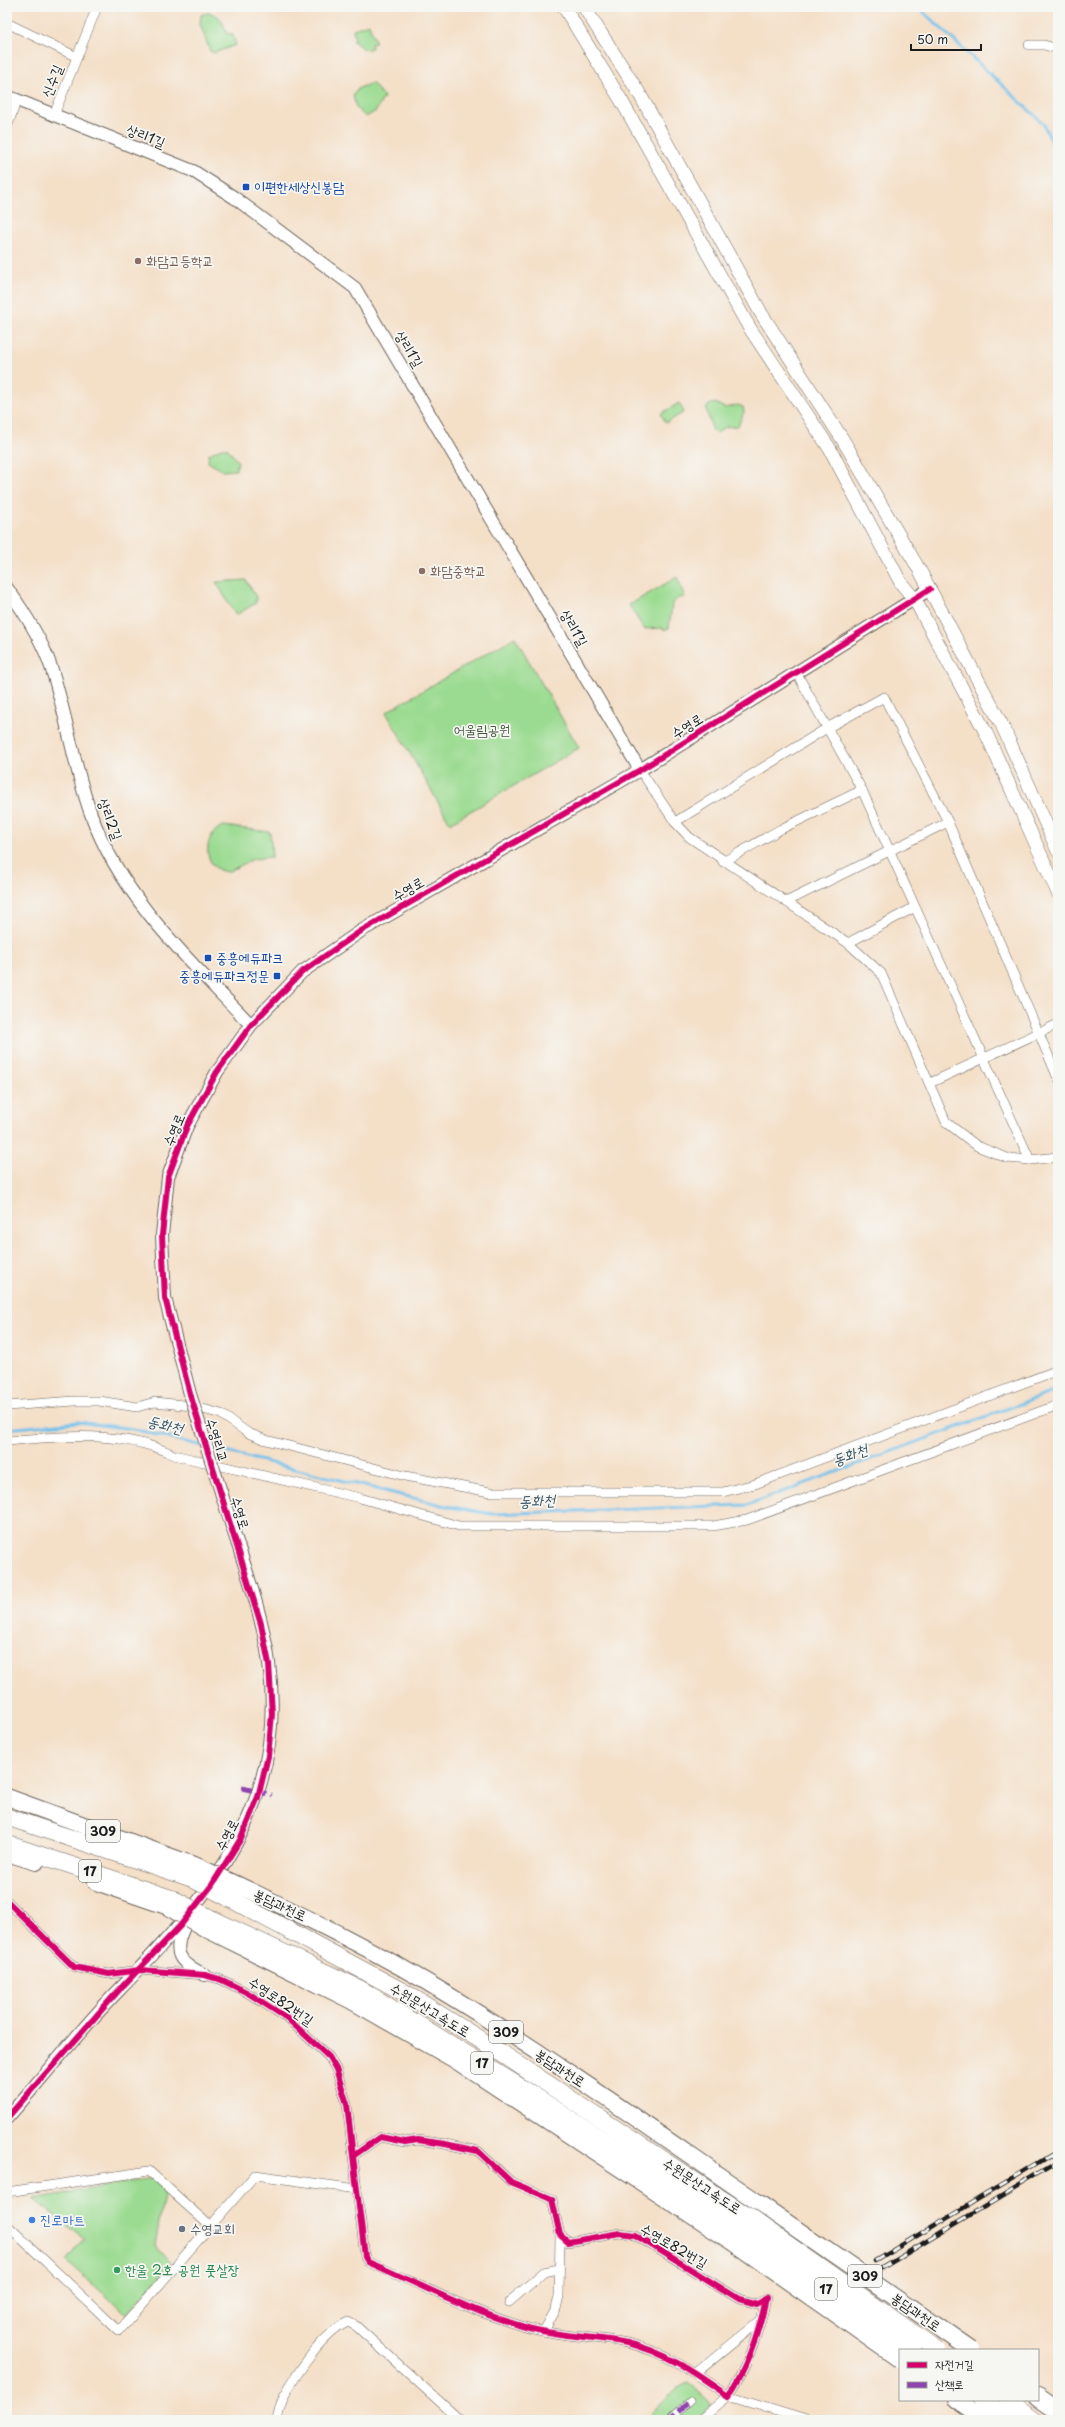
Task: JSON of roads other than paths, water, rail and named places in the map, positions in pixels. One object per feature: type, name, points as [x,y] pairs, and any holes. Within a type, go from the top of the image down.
[{"type":"highway","name":"309","points":[[7,1797],[195,1872]]},
{"type":"highway","name":"수원문산고속도로","points":[[7,1817],[195,1872],[234,1892],[407,1994],[495,2049],[740,2229],[911,2349]]},
{"type":"highway","name":"수원문산고속도로","points":[[7,1844],[170,1902],[209,1924],[360,1988],[522,2088],[740,2229],[935,2349]]},
{"type":"highway","points":[[7,1853],[170,1902]]},
{"type":"highway","name":"봉담과천로","points":[[234,1892],[326,1926],[450,1996],[581,2081],[970,2349]]},
{"type":"highway","points":[[740,2229],[899,2359]]},
{"type":"highway","points":[[1039,2398],[1058,2411]]},
{"type":"highway","points":[[957,2401],[985,2420]]},
{"type":"highway","points":[[984,2401],[1011,2420]]},
{"type":"highway","points":[[1009,2401],[1036,2420]]},
{"type":"main road","points":[[564,7],[621,100],[750,327],[830,449],[901,583],[915,600],[986,733],[1058,893]]},
{"type":"main road","points":[[584,7],[639,93],[761,313],[843,440],[930,589],[1002,726],[1058,850]]},
{"type":"street","name":"신수길","points":[[54,115],[97,7]]},
{"type":"street","name":"신수길","points":[[7,24],[77,57]]},
{"type":"street","points":[[1029,45],[1044,45],[1058,49]]},
{"type":"street","points":[[7,127],[12,98]]},
{"type":"street","name":"상리1길","points":[[12,98],[193,171],[235,198],[355,288],[640,770]]},
{"type":"street","name":"상리2길","points":[[7,588],[35,631],[52,669],[90,814],[108,854],[138,900],[207,979],[251,1025]]},
{"type":"street","name":"수영로","points":[[190,1394],[165,1298],[162,1235],[168,1177],[187,1126],[217,1072],[251,1025],[302,972],[361,931],[640,770],[796,672],[915,600],[930,589]]},
{"type":"street","points":[[796,672],[862,790],[1030,1160]]},
{"type":"street","points":[[675,822],[827,728],[884,696],[948,822],[1058,1078]]},
{"type":"street","points":[[640,770],[675,822],[689,837],[723,862],[788,901],[848,943],[881,973],[946,1122],[977,1146],[1007,1158],[1030,1160],[1058,1157]]},
{"type":"street","points":[[723,862],[781,829],[862,790]]},
{"type":"street","points":[[788,901],[948,822]]},
{"type":"street","points":[[848,943],[915,906]]},
{"type":"street","points":[[930,1083],[1058,1024]]},
{"type":"street","points":[[7,1406],[74,1400],[100,1401],[137,1407],[155,1402],[192,1406],[221,1414],[248,1433],[266,1440],[404,1476],[490,1492],[723,1492],[755,1484],[1058,1370]]},
{"type":"street","name":"수영리교","points":[[190,1394],[221,1492]]},
{"type":"street","points":[[7,1441],[67,1435],[102,1437],[145,1445],[174,1455],[360,1498],[459,1526],[713,1526],[747,1520],[1058,1405]]},
{"type":"street","name":"수영로","points":[[7,2118],[119,1990],[140,1970],[192,1911],[212,1885],[240,1840],[258,1797],[268,1756],[272,1714],[269,1664],[261,1624],[221,1492]]},
{"type":"street","name":"수영로82번길","points":[[7,1901],[74,1967],[109,1974],[140,1970],[205,1975],[222,1980],[248,1993],[281,2014],[309,2036],[329,2057],[336,2069],[347,2104],[352,2156],[366,2261],[499,2319],[544,2331]]},
{"type":"street","points":[[192,1911],[181,1934],[177,1950],[184,1963],[205,1975]]},
{"type":"street","points":[[352,2156],[380,2137],[405,2142],[418,2140],[445,2144],[478,2152],[511,2182],[552,2200],[560,2236],[558,2269],[559,2296],[556,2309],[544,2331],[627,2343],[658,2353],[696,2373],[728,2396],[806,2420]]},
{"type":"street","points":[[7,2192],[149,2171],[210,2226]]},
{"type":"street","points":[[7,2225],[119,2330],[255,2175],[357,2189]]},
{"type":"street","name":"수영로82번길","points":[[560,2236],[568,2242],[620,2233],[635,2236],[740,2299],[757,2304],[766,2300],[762,2319],[737,2383],[728,2396],[700,2420]]},
{"type":"street","points":[[509,2302],[544,2272],[558,2269]]},
{"type":"street","points":[[696,2373],[762,2319]]},
{"type":"street","points":[[277,2420],[284,2398],[312,2355],[339,2326],[348,2322],[356,2326],[460,2420]]},
{"type":"street","points":[[669,2420],[690,2401]]},
{"type":"waterway","points":[[918,7],[1043,123],[1058,156]]},
{"type":"waterway","name":"동화천","points":[[210,1448],[446,1506],[492,1514],[747,1505],[1058,1390]]},
{"type":"waterway","name":"동화천","points":[[7,1429],[78,1422],[133,1429],[202,1446]]},
{"type":"railway","points":[[875,2261],[1058,2151]]},
{"type":"railway","points":[[882,2268],[1058,2162]]},
{"type":"place","name":"이편한세상신봉담","points":[[246,187]]},
{"type":"place","name":"화담고등학교","points":[[138,261]]},
{"type":"place","name":"화담중학교","points":[[422,571]]},
{"type":"place","name":"중흥에듀파크","points":[[208,958]]},
{"type":"place","name":"중흥에듀파크정문","points":[[277,976]]},
{"type":"place","name":"진로마트","points":[[32,2220]]},
{"type":"place","name":"수영교회","points":[[182,2229]]},
{"type":"place","name":"한울 2호 공원 풋살장","points":[[117,2270]]},
{"type":"park label","name":"어울림공원","points":[[482,730]]}]
